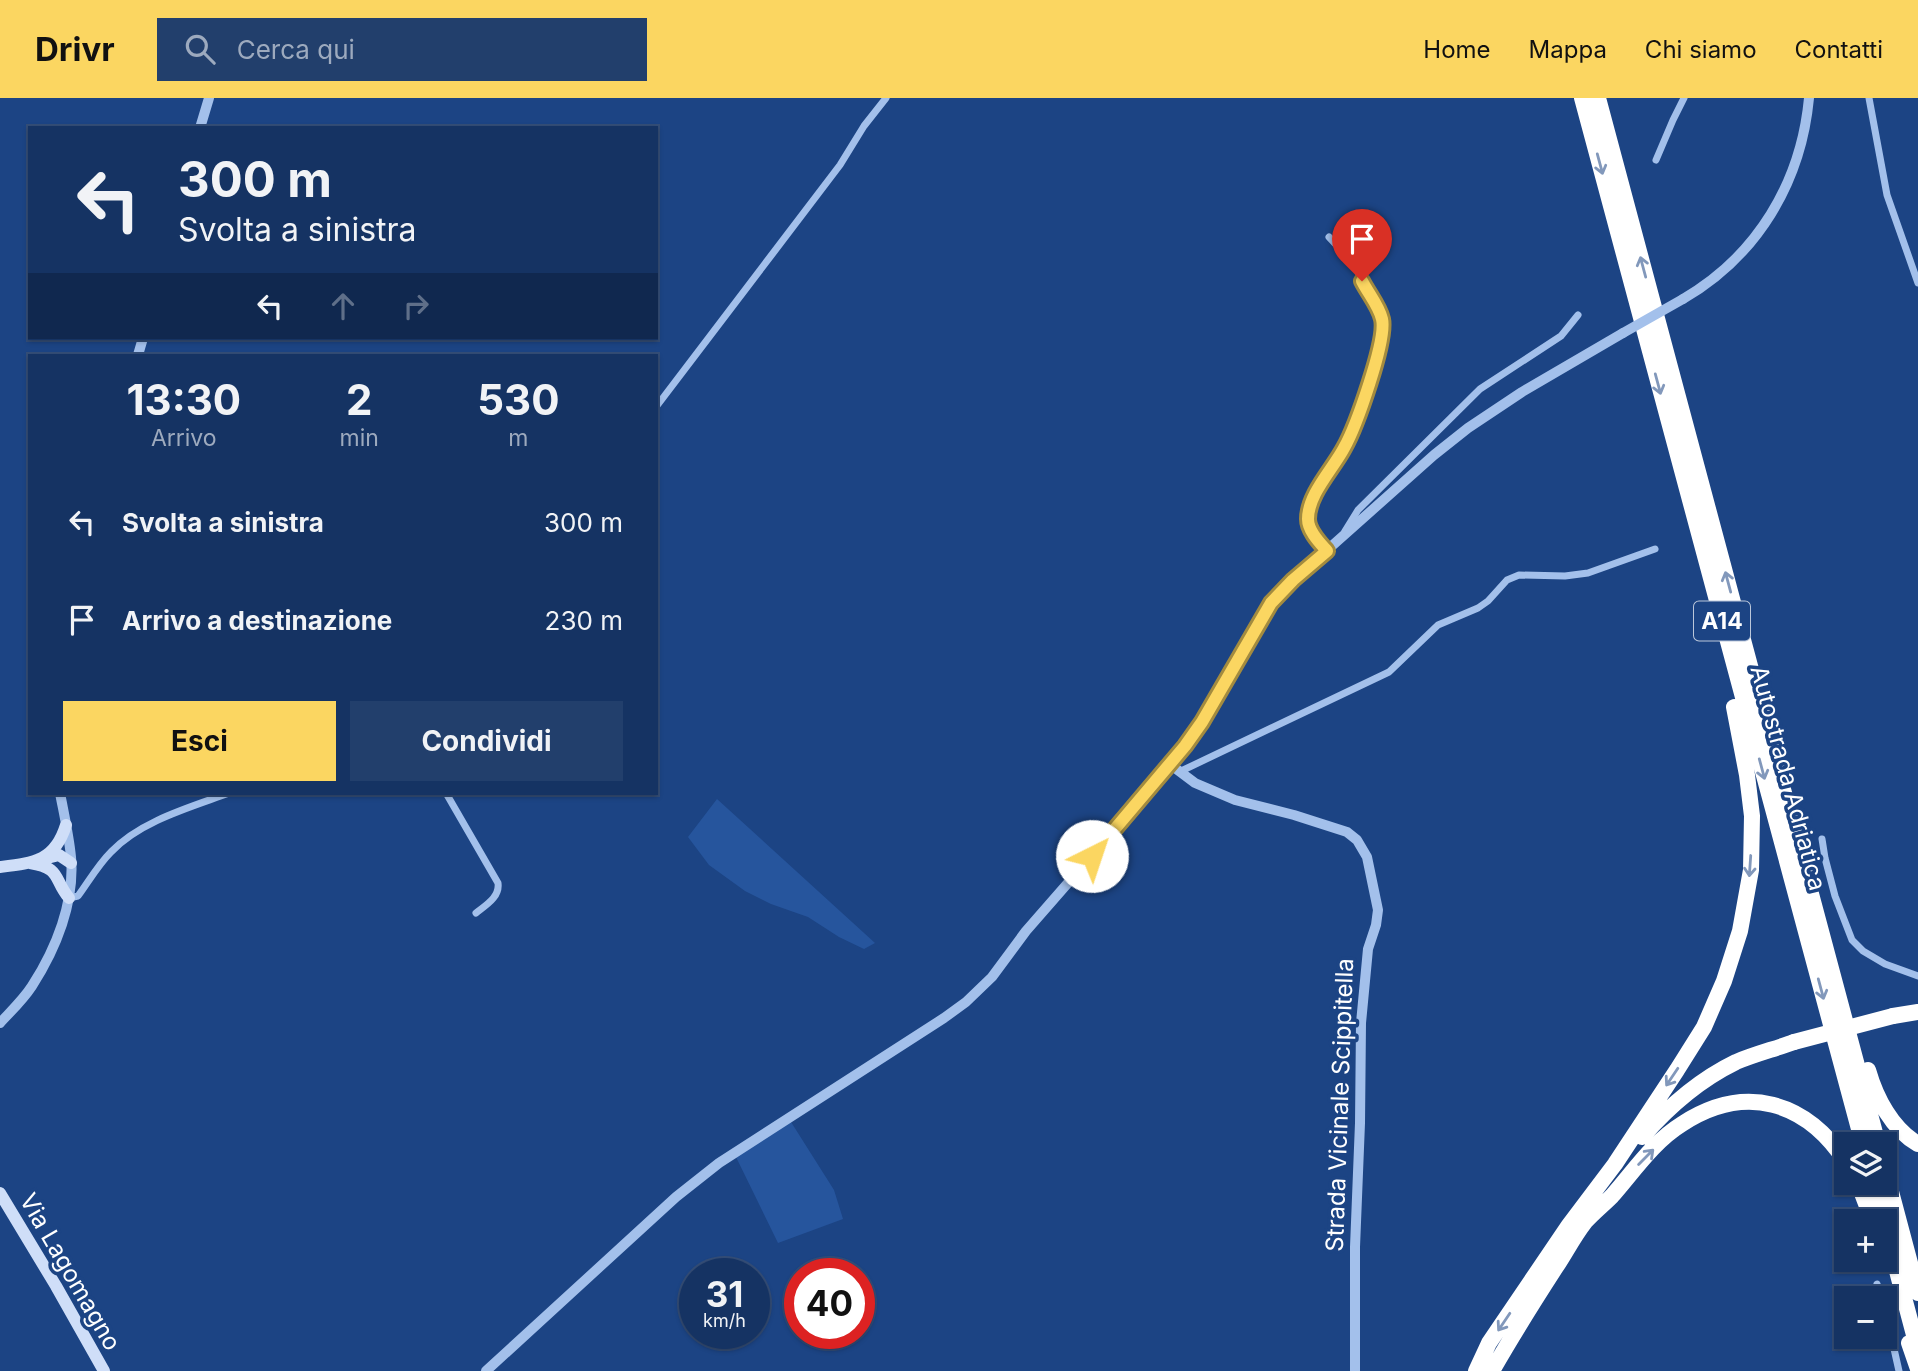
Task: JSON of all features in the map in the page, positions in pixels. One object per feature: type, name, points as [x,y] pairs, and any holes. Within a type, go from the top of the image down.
[{"type":"highway","name":"Autostrada Adriatica","points":[[1582,98],[1860,1132]]},
{"type":"highway","name":"Autostrada Adriatica","points":[[1598,98],[1875,1132]]},
{"type":"highway","points":[[1476,1371],[1489,1343],[1569,1225],[1615,1164],[1704,1027],[1724,981],[1740,931],[1751,870],[1752,816],[1747,775],[1738,721],[1685,486]]},
{"type":"highway","points":[[1814,900],[1872,1083],[1890,1118],[1905,1136],[1918,1144]]},
{"type":"highway","points":[[1569,1225],[1663,1113],[1710,1076],[1739,1061],[1794,1042],[1918,1012]]},
{"type":"highway","points":[[1586,1222],[1612,1196],[1633,1169],[1681,1124],[1708,1110],[1728,1104],[1766,1103],[1796,1113],[1810,1121],[1834,1148]]},
{"type":"highway","points":[[1492,1371],[1618,1168]]},
{"type":"highway","points":[[1892,1195],[1918,1293]]},
{"type":"highway","points":[[1888,1272],[1918,1369]]},
{"type":"highway","points":[[1897,1272],[1918,1350]]},
{"type":"main road","points":[[38,862],[56,848],[66,825]]},
{"type":"main road","points":[[0,867],[38,862],[59,855],[71,863]]},
{"type":"main road","points":[[38,862],[53,871],[69,898]]},
{"type":"main road","name":"Via Lagomagno","points":[[0,1194],[104,1371]]},
{"type":"street","points":[[201,126],[209,98]]},
{"type":"street","points":[[658,404],[840,165],[864,126],[886,98]]},
{"type":"street","points":[[1656,160],[1684,98]]},
{"type":"street","points":[[486,1371],[676,1196],[719,1163],[944,1018],[974,995],[992,977],[1026,931],[1175,768],[1271,603],[1293,580],[1468,428],[1713,280],[1750,244],[1770,216],[1794,166],[1805,128],[1809,98]]},
{"type":"street","points":[[1869,98],[1887,195],[1918,283]]},
{"type":"street","points":[[1327,551],[1315,538],[1307,521],[1311,504],[1322,481],[1346,446],[1357,418],[1381,344],[1383,320],[1354,264],[1329,237]]},
{"type":"street","points":[[1341,538],[1358,510],[1480,389],[1561,336],[1578,315]]},
{"type":"street","points":[[1175,768],[1389,672],[1438,625],[1478,608],[1507,580],[1520,575],[1565,576],[1588,573],[1655,549]]},
{"type":"street","name":"Strada Vicinale Scippitella","points":[[1175,768],[1195,783],[1235,800],[1347,832],[1357,840],[1367,857],[1378,910],[1376,925],[1367,949],[1361,1023],[1361,1112],[1355,1247],[1355,1371]]},
{"type":"street","points":[[0,1023],[25,996],[40,971],[56,939],[69,898],[71,863],[60,795]]},
{"type":"street","points":[[69,898],[78,896],[111,852],[128,838],[154,823],[224,795]]},
{"type":"street","points":[[447,795],[498,883],[499,890],[496,895],[476,913]]},
{"type":"street","points":[[1822,839],[1835,896],[1852,940],[1863,951],[1885,964],[1918,976]]},
{"type":"street","points":[[1894,1349],[1899,1371]]},
{"type":"shaded area","points":[[717,799],[875,943],[864,949],[808,917],[745,891],[709,865],[688,837]]},
{"type":"shaded area","points":[[791,1122],[834,1190],[843,1219],[778,1243],[736,1157]]},
{"type":"route","points":[[1092,856],[1171,765],[1202,722],[1271,603],[1327,551],[1315,538],[1307,521],[1311,504],[1322,481],[1346,446],[1381,344],[1383,320],[1362,281]]}]
